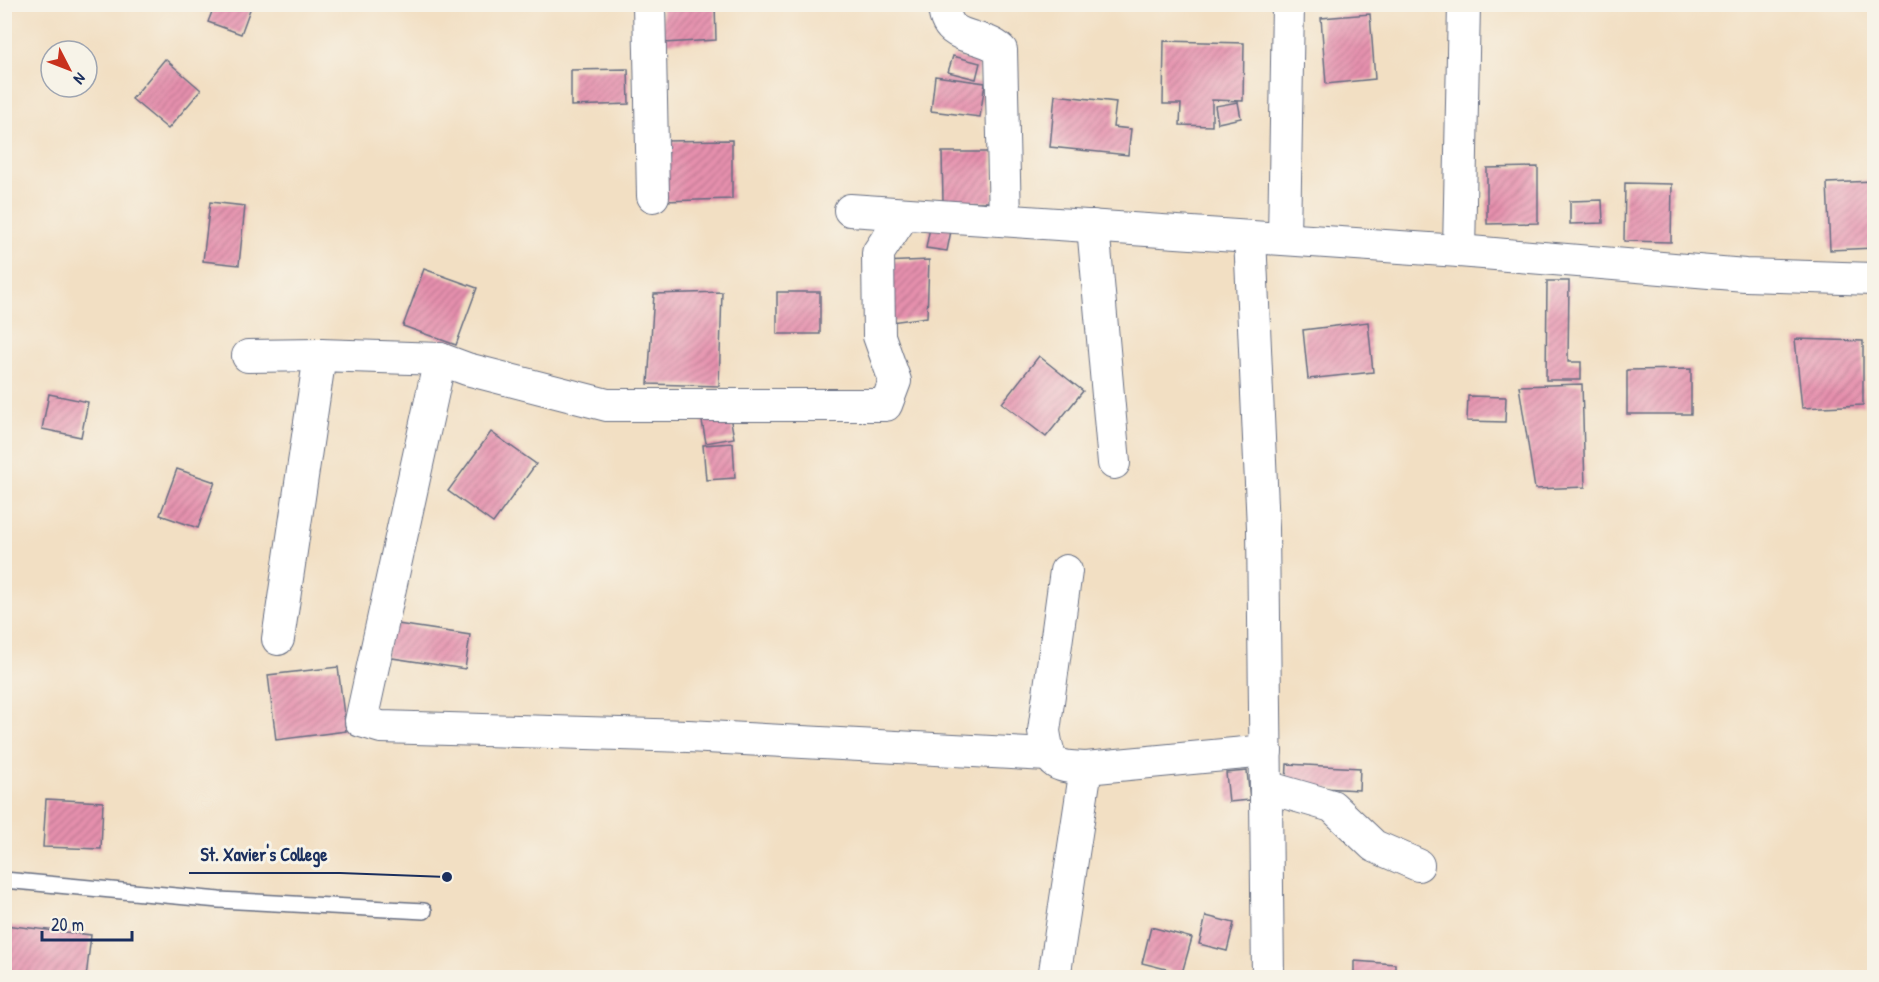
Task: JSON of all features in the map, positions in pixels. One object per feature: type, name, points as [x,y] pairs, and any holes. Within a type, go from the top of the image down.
[{"type":"street","points":[[649,4],[653,196]]},
{"type":"street","points":[[944,4],[944,12],[950,27],[958,34],[993,43],[1001,50],[1005,220]]},
{"type":"street","points":[[1284,239],[1288,4]]},
{"type":"street","points":[[1459,252],[1464,4]]},
{"type":"street","points":[[850,210],[1284,239],[1745,275],[1875,279]]},
{"type":"street","points":[[248,356],[321,355],[440,359],[467,369],[607,405],[886,405],[895,381],[879,336],[878,253],[904,214]]},
{"type":"street","points":[[1093,226],[1114,463]]},
{"type":"street","points":[[1250,237],[1263,528],[1268,978]]},
{"type":"street","points":[[278,639],[321,355]]},
{"type":"street","points":[[440,359],[361,721],[381,728],[688,736],[1048,755]]},
{"type":"street","points":[[1066,571],[1044,731],[1048,755],[1058,764],[1086,768],[1266,751]]},
{"type":"street","points":[[1054,978],[1086,768]]},
{"type":"street","points":[[1266,787],[1332,806],[1374,846],[1418,865]]},
{"type":"lane","points":[[4,880],[219,900],[424,911]]},
{"type":"building","points":[[215,4],[252,4],[241,34],[208,22]]},
{"type":"building","points":[[662,4],[715,4],[716,40],[663,43]]},
{"type":"building","points":[[1370,14],[1375,79],[1326,84],[1321,18]]},
{"type":"building","points":[[1164,41],[1244,43],[1243,101],[1212,100],[1212,126],[1180,125],[1181,104],[1163,104]]},
{"type":"building","points":[[953,56],[980,63],[976,79],[948,72]]},
{"type":"building","points":[[165,59],[201,90],[168,129],[132,99]]},
{"type":"building","points":[[628,69],[629,104],[571,106],[571,70]]},
{"type":"building","points":[[935,76],[985,83],[980,117],[931,111]]},
{"type":"building","points":[[1055,95],[1116,102],[1113,127],[1131,129],[1128,155],[1050,147]]},
{"type":"building","points":[[1238,102],[1241,118],[1218,123],[1215,106]]},
{"type":"building","points":[[732,140],[732,199],[663,201],[663,141]]},
{"type":"building","points":[[942,152],[992,152],[993,202],[943,202]]},
{"type":"building","points":[[1538,167],[1538,223],[1487,224],[1487,168]]},
{"type":"building","points":[[1874,181],[1874,248],[1830,250],[1827,183]]},
{"type":"building","points":[[1625,183],[1672,184],[1671,242],[1624,241]]},
{"type":"building","points":[[1602,200],[1603,223],[1570,224],[1570,201]]},
{"type":"building","points":[[210,202],[245,206],[239,265],[203,261]]},
{"type":"building","points":[[931,222],[952,226],[947,251],[926,248]]},
{"type":"building","points":[[929,260],[927,317],[884,323],[882,262]]},
{"type":"building","points":[[424,269],[477,288],[456,345],[403,326]]},
{"type":"building","points":[[1547,281],[1569,281],[1568,362],[1581,362],[1581,380],[1546,380]]},
{"type":"building","points":[[722,292],[719,386],[648,384],[654,294]]},
{"type":"building","points":[[777,292],[820,292],[820,334],[777,334]]},
{"type":"building","points":[[1368,322],[1373,372],[1308,379],[1303,330]]},
{"type":"building","points":[[1795,339],[1863,341],[1863,405],[1802,408]]},
{"type":"building","points":[[1039,356],[1083,391],[1046,437],[1002,403]]},
{"type":"building","points":[[1691,369],[1691,414],[1627,414],[1627,370]]},
{"type":"building","points":[[1582,384],[1585,487],[1535,489],[1519,386]]},
{"type":"building","points":[[49,394],[88,402],[81,437],[42,429]]},
{"type":"building","points":[[1468,396],[1506,397],[1505,422],[1467,421]]},
{"type":"building","points":[[730,416],[734,438],[706,443],[702,421]]},
{"type":"building","points":[[491,432],[536,464],[493,523],[448,491]]},
{"type":"building","points":[[733,443],[735,478],[706,480],[703,445]]},
{"type":"building","points":[[177,469],[215,482],[198,528],[160,515]]},
{"type":"building","points":[[391,623],[470,635],[465,669],[386,657]]},
{"type":"building","points":[[338,667],[346,731],[276,740],[268,675]]},
{"type":"building","points":[[1287,764],[1360,768],[1359,790],[1286,786]]},
{"type":"building","points":[[1247,771],[1250,800],[1229,802],[1226,773]]},
{"type":"building","points":[[46,799],[103,802],[101,849],[43,847]]},
{"type":"building","points":[[1206,916],[1234,923],[1227,951],[1199,944]]},
{"type":"building","points":[[4,925],[91,935],[86,978],[4,978]]},
{"type":"building","points":[[1151,927],[1192,938],[1182,973],[1142,963]]},
{"type":"building","points":[[1354,961],[1395,964],[1395,978],[1354,978]]},
{"type":"place","name":"St. Xavier's College","points":[[447,877]]}]
